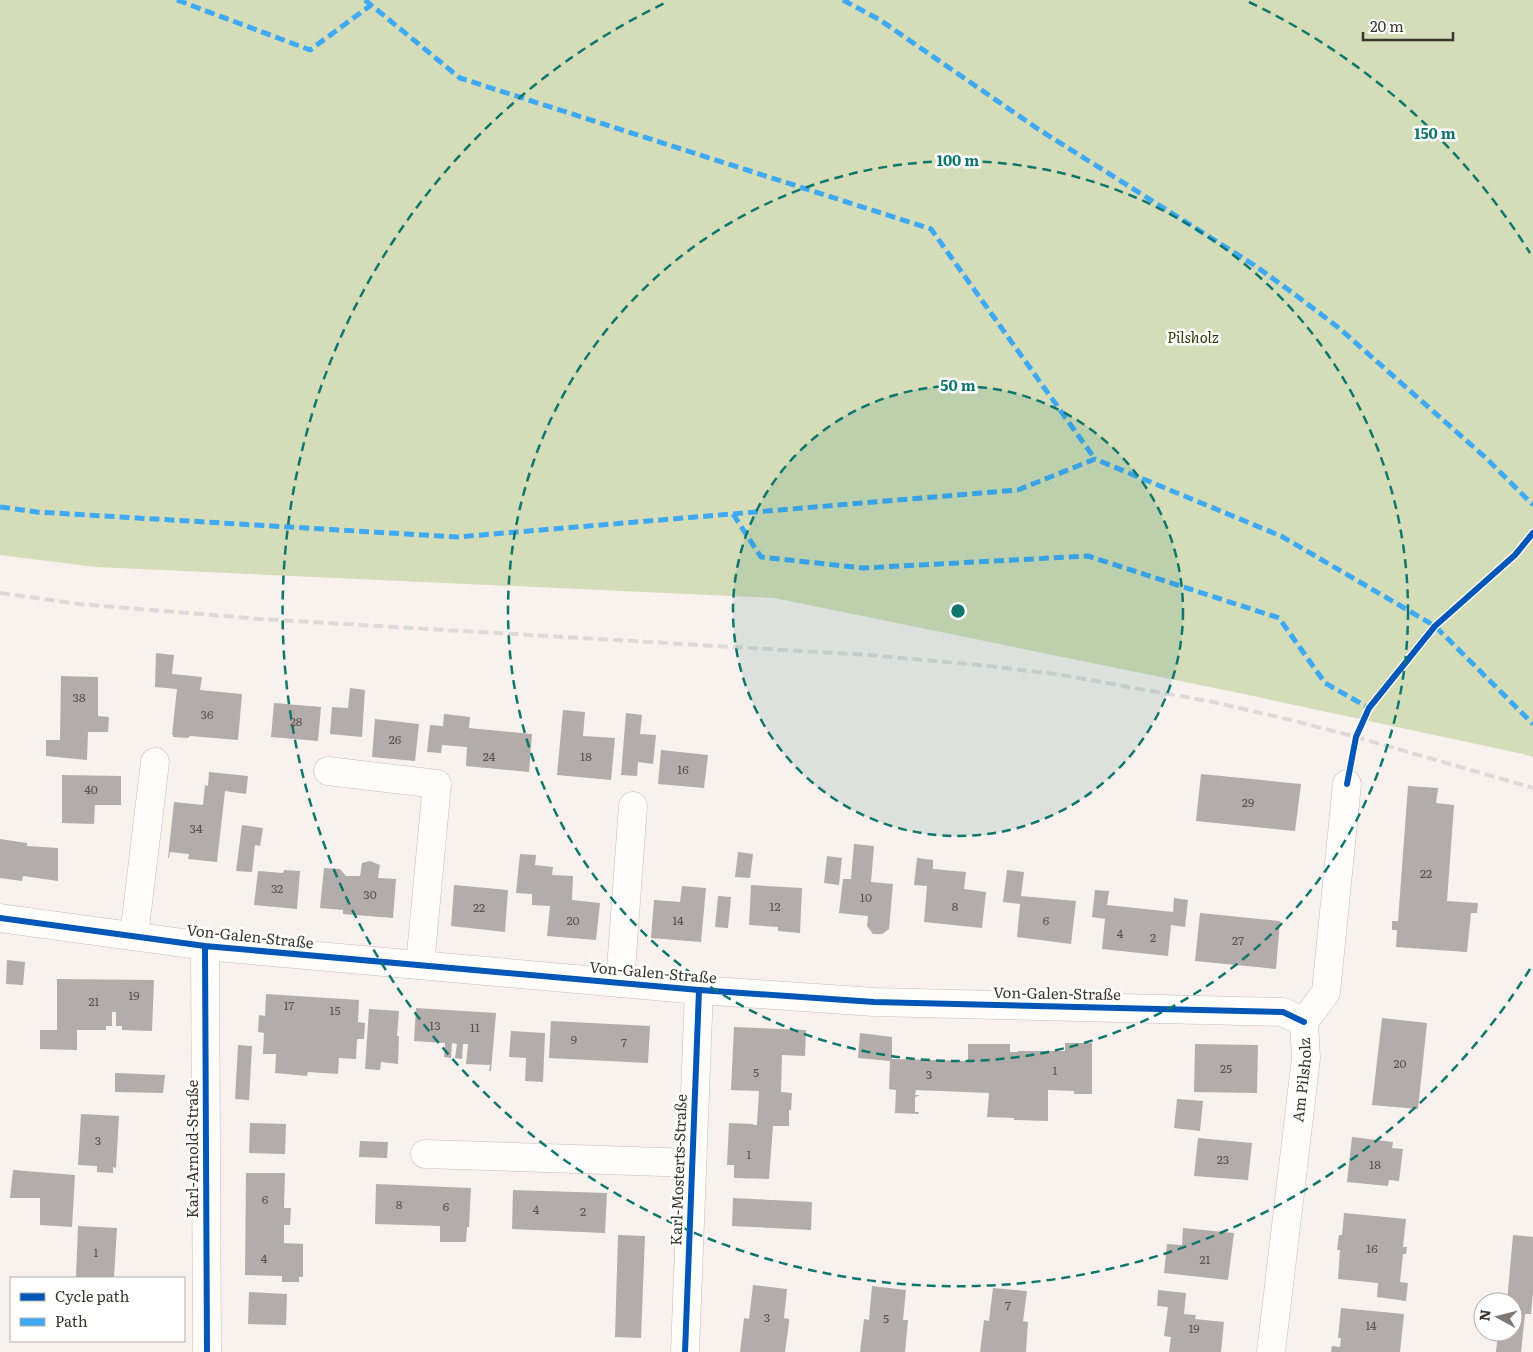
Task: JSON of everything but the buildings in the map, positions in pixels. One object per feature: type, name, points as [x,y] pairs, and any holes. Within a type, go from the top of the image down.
[{"type":"street","points":[[134,936],[155,762]]},
{"type":"street","points":[[328,771],[437,784],[420,965]]},
{"type":"street","name":"Am Pilsholz","points":[[1271,1352],[1306,1058],[1304,1022],[1326,992],[1347,784]]},
{"type":"street","name":"Von-Galen-Straße","points":[[620,983],[632,806]]},
{"type":"street","name":"Von-Galen-Straße","points":[[0,918],[205,946],[699,990],[874,1002],[1283,1012],[1304,1022]]},
{"type":"street","name":"Karl-Arnold-Straße","points":[[205,946],[207,1352]]},
{"type":"street","name":"Karl-Mosterts-Straße","points":[[685,1352],[699,990]]},
{"type":"street","name":"Karl-Mosterts-Straße","points":[[425,1154],[692,1162]]},
{"type":"green space","name":"Pilsholz","points":[[0,0],[1533,0],[1533,757],[1239,693],[774,598],[96,567],[0,555]]},
{"type":"railway","points":[[0,593],[79,604],[260,619],[869,655],[1062,675],[1213,702],[1287,719],[1533,788]]},
{"type":"marked path","points":[[177,0],[310,50],[371,5]]},
{"type":"marked path","points":[[365,0],[460,78],[931,229],[1095,459]]},
{"type":"marked path","points":[[843,0],[880,20],[1038,129],[1254,265],[1293,293],[1339,328],[1486,458],[1533,505]]},
{"type":"marked path","points":[[0,507],[37,512],[457,537],[1018,490],[1095,459],[1281,536],[1435,626],[1533,724]]},
{"type":"marked path","points":[[733,514],[761,557],[863,568],[1088,556],[1279,618],[1325,683],[1369,708]]},
{"type":"cycle path","points":[[1347,784],[1356,737],[1369,708],[1435,626],[1515,555],[1533,533]]},
{"type":"cycle path","points":[[0,918],[205,946],[699,990],[874,1002],[1283,1012],[1304,1022]]},
{"type":"cycle path","points":[[205,946],[207,1352]]},
{"type":"cycle path","points":[[685,1352],[699,990]]}]
